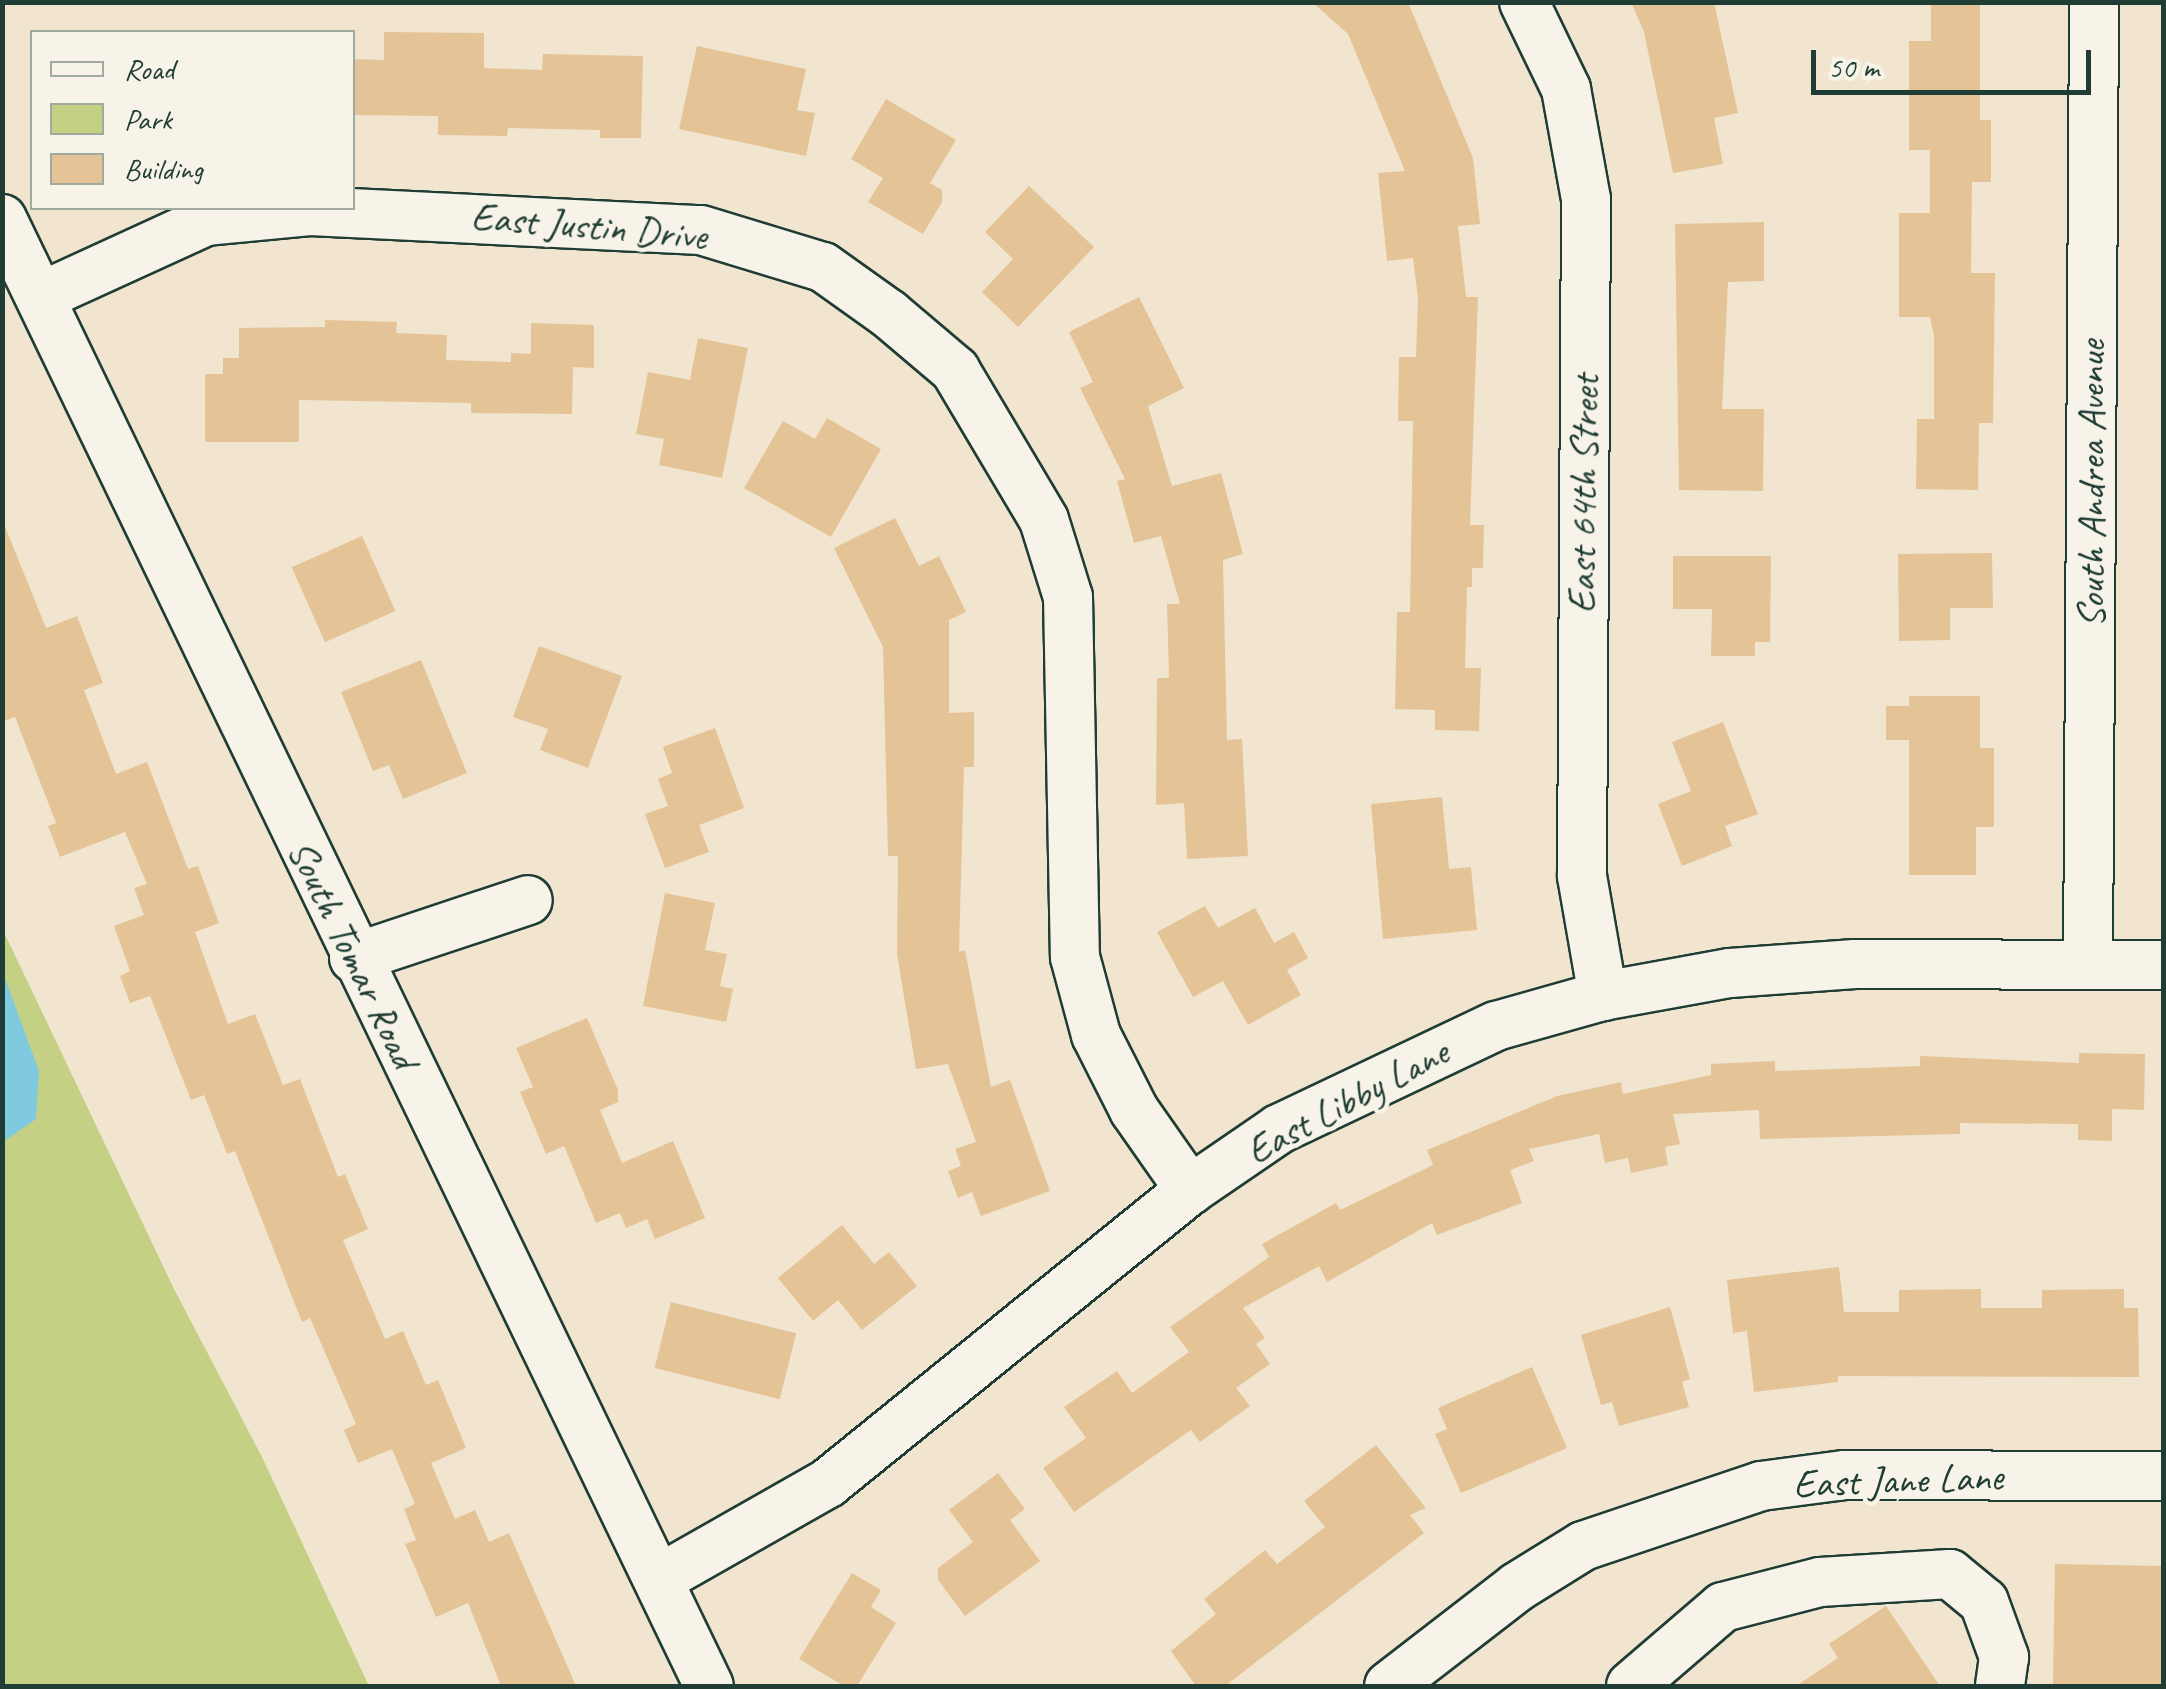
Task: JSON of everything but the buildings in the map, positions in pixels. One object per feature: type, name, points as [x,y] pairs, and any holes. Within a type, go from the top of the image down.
[{"type":"street","name":"East 64th Street","points":[[1524,2],[1566,88],[1586,199],[1582,876],[1603,996]]},
{"type":"street","name":"South Andrea Avenue","points":[[2088,965],[2094,2]]},
{"type":"street","name":"East Justin Drive","points":[[42,296],[206,220],[310,211],[701,230],[823,267],[889,314],[955,370],[1044,520],[1068,597],[1075,956],[1096,1035],[1134,1110],[1190,1190]]},
{"type":"street","name":"South Tomar Road","points":[[2,218],[354,958],[710,1686]]},
{"type":"street","points":[[354,958],[528,900]]},
{"type":"street","name":"East Libby Lane","points":[[658,1579],[828,1483],[1190,1190],[1279,1130],[1396,1069],[1496,1026],[1603,996],[1730,973],[1855,964],[2164,965]]},
{"type":"street","name":"East Jane Lane","points":[[1389,1686],[1517,1587],[1583,1546],[1761,1486],[1845,1475],[2164,1476]]},
{"type":"street","points":[[1631,1686],[1722,1606],[1820,1582],[1950,1574],[1984,1602],[2004,1657],[2000,1686]]},
{"type":"green space","points":[[2,928],[174,1289],[262,1457],[369,1686],[3,1686]]},
{"type":"water","points":[[2,970],[39,1071],[36,1119],[3,1142]]}]
